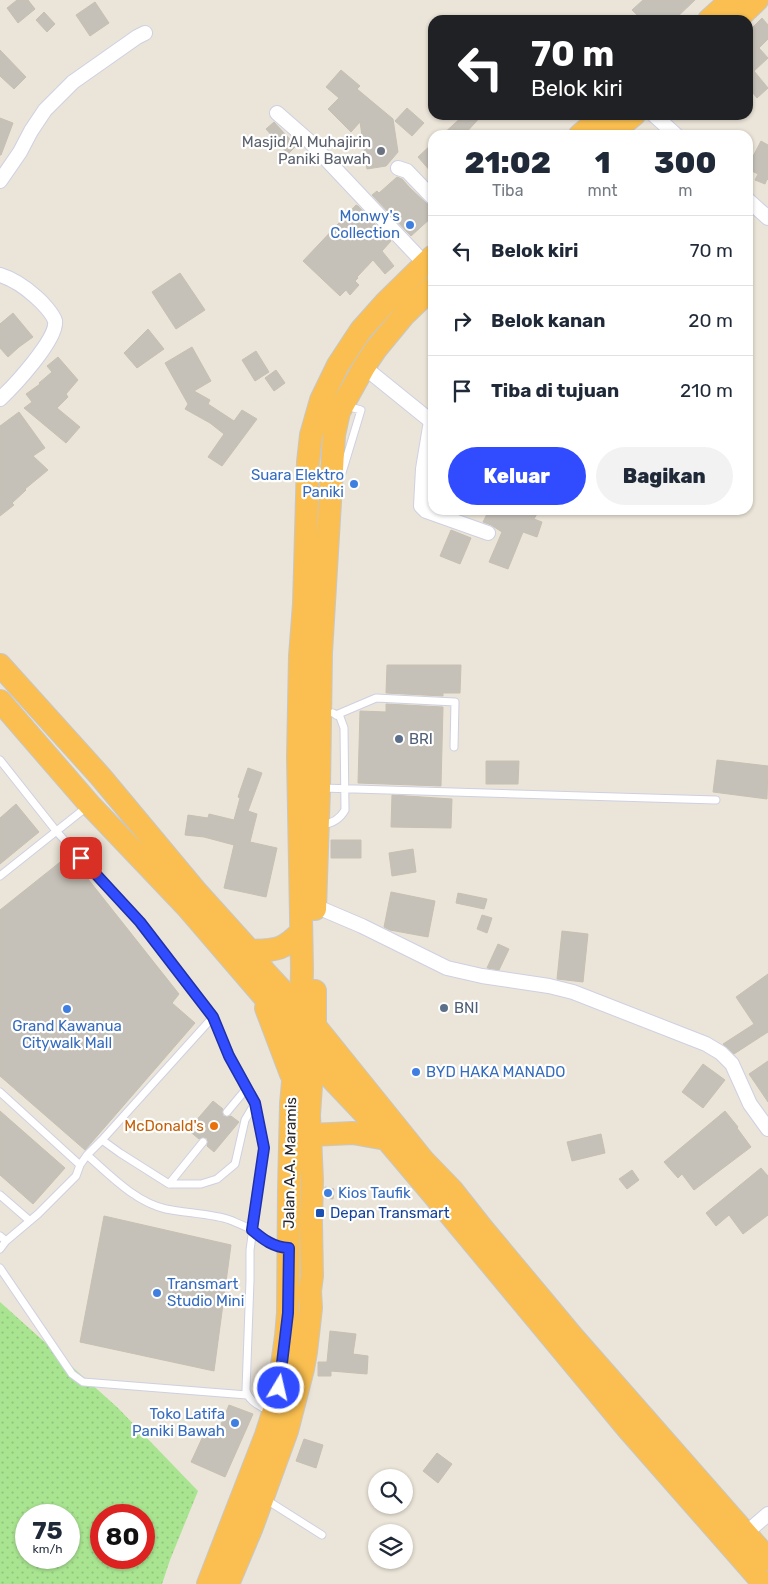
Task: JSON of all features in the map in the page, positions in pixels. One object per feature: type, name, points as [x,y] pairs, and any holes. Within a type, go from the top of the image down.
[{"type":"highway","points":[[714,15],[731,0]]},
{"type":"highway","points":[[741,15],[757,0]]},
{"type":"highway","points":[[586,130],[598,120]]},
{"type":"highway","points":[[616,130],[628,120]]},
{"type":"highway","name":"Jalan A.A. Maramis","points":[[208,1584],[253,1470],[273,1413],[286,1336],[293,1080],[304,1024],[298,757],[307,478],[311,435],[321,400],[338,365],[357,337],[386,302],[428,261]]},
{"type":"highway","points":[[228,1584],[252,1527],[287,1431],[306,1352],[311,1308],[311,1135],[309,1115],[313,1059],[304,1024],[314,950],[319,788],[328,714],[321,653],[334,435],[339,412],[364,367],[404,315],[428,292]]},
{"type":"highway","points":[[0,665],[100,776],[195,890],[250,951],[304,1024],[424,1160],[444,1194],[628,1429],[764,1584]]},
{"type":"highway","points":[[0,701],[90,805],[187,907],[262,994],[304,1024]]},
{"type":"highway","points":[[250,951],[276,949],[288,945],[301,932]]},
{"type":"highway","points":[[262,994],[293,1080]]},
{"type":"highway","points":[[313,1059],[386,1139],[494,1242],[638,1413],[768,1559]]},
{"type":"highway","points":[[311,1135],[354,1133],[386,1139]]},
{"type":"street","points":[[0,182],[44,110],[73,82],[145,33]]},
{"type":"street","points":[[277,113],[309,141],[428,259]]},
{"type":"street","points":[[660,120],[670,130]]},
{"type":"street","points":[[398,168],[407,171],[428,193]]},
{"type":"street","points":[[753,204],[768,218]]},
{"type":"street","points":[[0,275],[28,290],[45,305],[55,321],[53,333],[45,346],[28,370],[0,399]]},
{"type":"street","points":[[364,367],[428,418]]},
{"type":"street","points":[[428,442],[423,469],[421,506],[428,512]]},
{"type":"street","points":[[437,515],[488,533]]},
{"type":"street","points":[[315,906],[362,926],[446,968],[573,992],[706,1044],[721,1053],[732,1064],[750,1104],[768,1130]]},
{"type":"street","points":[[746,1533],[768,1514]]},
{"type":"lane","points":[[340,479],[361,410],[344,405]]},
{"type":"lane","points":[[328,714],[376,698],[455,702],[454,747]]},
{"type":"lane","points":[[318,825],[333,822],[345,810],[344,728],[340,717],[328,714]]},
{"type":"lane","points":[[0,760],[57,832],[140,922],[213,1017],[229,1056],[255,1103],[264,1148],[250,1250],[247,1395]]},
{"type":"lane","points":[[319,788],[716,800]]},
{"type":"lane","points":[[0,876],[90,805]]},
{"type":"lane","points":[[0,1249],[6,1241],[30,1221],[76,1176],[80,1165],[87,1155],[213,1017]]},
{"type":"lane","points":[[227,1112],[247,1088]]},
{"type":"lane","points":[[0,1092],[80,1165]]},
{"type":"lane","points":[[102,1140],[169,1184],[201,1184],[217,1179],[235,1164],[245,1120],[255,1103]]},
{"type":"lane","points":[[169,1184],[203,1142]]},
{"type":"lane","points":[[87,1155],[142,1200],[164,1209],[228,1219],[252,1230],[264,1241],[278,1247],[289,1248]]},
{"type":"lane","points":[[0,1195],[30,1221]]},
{"type":"lane","points":[[0,1236],[6,1241]]},
{"type":"lane","points":[[0,1268],[72,1374],[83,1382],[247,1395],[261,1407],[273,1413]]},
{"type":"lane","points":[[263,1497],[322,1535]]},
{"type":"green space","points":[[0,1302],[118,1408],[198,1491],[162,1584],[0,1584]]},
{"type":"building","points":[[17,0],[28,0],[35,9],[18,23],[7,8]]},
{"type":"building","points":[[643,0],[695,0],[679,15],[637,15],[632,10]]},
{"type":"building","points":[[95,2],[109,23],[90,36],[76,15]]},
{"type":"building","points":[[44,12],[55,24],[47,32],[36,20]]},
{"type":"building","points":[[762,18],[768,25],[768,39],[759,48],[768,58],[754,71],[768,88],[757,98],[753,93],[753,27]]},
{"type":"building","points":[[0,50],[26,77],[14,89],[0,76]]},
{"type":"building","points":[[341,70],[360,86],[357,89],[393,119],[398,152],[386,166],[367,169],[360,122],[351,132],[328,109],[339,98],[326,87]]},
{"type":"building","points":[[407,108],[424,123],[412,136],[395,121]]},
{"type":"building","points":[[0,118],[13,123],[1,155],[0,155]]},
{"type":"building","points":[[458,120],[478,120],[468,130],[448,130]]},
{"type":"building","points":[[274,122],[296,146],[288,154],[266,129]]},
{"type":"building","points":[[761,141],[768,145],[768,180],[765,184],[755,180],[758,174],[753,172],[753,156]]},
{"type":"building","points":[[428,148],[428,168],[418,157]]},
{"type":"building","points":[[397,177],[402,179],[428,204],[428,221],[411,236],[372,195],[377,191],[379,193]]},
{"type":"building","points":[[356,205],[391,241],[382,251],[394,266],[385,274],[373,260],[357,277],[355,281],[359,285],[350,295],[346,290],[340,296],[303,261]]},
{"type":"building","points":[[180,273],[205,310],[176,329],[152,292]]},
{"type":"building","points":[[13,313],[33,337],[8,357],[0,348],[0,324]]},
{"type":"building","points":[[148,329],[164,349],[137,368],[124,353]]},
{"type":"building","points":[[192,347],[211,381],[194,391],[210,400],[208,404],[234,421],[242,410],[257,419],[222,466],[208,457],[224,434],[210,423],[185,409],[188,404],[165,363]]},
{"type":"building","points":[[256,351],[269,372],[255,381],[242,360]]},
{"type":"building","points":[[58,357],[78,380],[66,394],[68,397],[57,408],[80,427],[66,443],[24,408],[32,402],[26,394],[52,372],[47,366]]},
{"type":"building","points":[[276,370],[285,383],[274,391],[265,378]]},
{"type":"building","points":[[19,412],[45,448],[33,456],[48,470],[25,489],[12,503],[14,505],[0,516],[0,426]]},
{"type":"building","points":[[486,515],[536,515],[534,519],[542,522],[537,537],[523,532],[508,569],[489,562],[502,532],[483,522]]},
{"type":"building","points":[[451,530],[471,538],[460,564],[440,556]]},
{"type":"building","points":[[387,665],[461,665],[460,693],[443,693],[443,696],[386,693]]},
{"type":"building","points":[[386,704],[443,707],[441,786],[358,783],[360,711],[386,712]]},
{"type":"building","points":[[717,760],[768,766],[767,799],[713,792]]},
{"type":"building","points":[[486,761],[519,761],[518,784],[486,784]]},
{"type":"building","points":[[248,768],[262,773],[248,811],[257,814],[250,842],[277,848],[266,897],[224,888],[234,845],[204,837],[185,835],[188,815],[208,818],[209,814],[234,820],[240,798],[238,797]]},
{"type":"building","points":[[392,795],[452,799],[451,828],[391,827]]},
{"type":"building","points":[[16,804],[39,832],[0,864],[0,818]]},
{"type":"building","points":[[331,840],[361,840],[361,858],[331,858]]},
{"type":"building","points":[[413,849],[416,872],[392,876],[389,853]]},
{"type":"building","points":[[69,855],[179,994],[172,1003],[195,1023],[85,1150],[0,1076],[0,910]]},
{"type":"building","points":[[391,892],[435,901],[428,937],[390,930],[384,927]]},
{"type":"building","points":[[458,893],[487,899],[484,909],[456,903]]},
{"type":"building","points":[[482,915],[492,918],[487,933],[477,929]]},
{"type":"building","points":[[562,931],[588,934],[583,982],[557,979]]},
{"type":"building","points":[[498,944],[509,949],[499,970],[487,968]]},
{"type":"building","points":[[768,974],[768,1032],[734,1054],[723,1044],[754,1024],[736,997]]},
{"type":"building","points":[[768,1061],[768,1102],[749,1074]]},
{"type":"building","points":[[703,1064],[725,1080],[703,1108],[682,1092]]},
{"type":"building","name":"McDonald's","points":[[213,1101],[223,1109],[223,1116],[231,1116],[239,1122],[214,1152],[207,1146],[207,1138],[199,1139],[188,1130]]},
{"type":"building","points":[[0,1111],[65,1168],[33,1204],[0,1175]]},
{"type":"building","points":[[725,1111],[751,1147],[694,1190],[682,1174],[678,1178],[664,1162]]},
{"type":"building","points":[[601,1134],[605,1153],[572,1161],[567,1142]]},
{"type":"building","points":[[761,1168],[768,1176],[768,1215],[743,1234],[729,1215],[716,1226],[706,1213]]},
{"type":"building","points":[[632,1170],[639,1180],[627,1189],[619,1179]]},
{"type":"building","name":"Kios Taufik","points":[[325,1187],[334,1189],[333,1199],[325,1198]]},
{"type":"building","name":"Transmart Studio Mini","points":[[104,1216],[231,1245],[214,1371],[80,1342]]},
{"type":"building","points":[[330,1331],[356,1334],[353,1354],[368,1356],[367,1374],[331,1371],[331,1376],[318,1376],[318,1362],[327,1362]]},
{"type":"building","points":[[229,1405],[253,1414],[225,1477],[191,1462],[204,1434],[215,1439]]},
{"type":"building","points":[[304,1439],[323,1445],[316,1468],[296,1461]]},
{"type":"building","points":[[437,1453],[452,1464],[438,1483],[423,1471]]},
{"type":"place","name":"Masjid Al Muhajirin Paniki Bawah","points":[[381,151]]},
{"type":"place","name":"Monwy's Collection","points":[[410,225]]},
{"type":"place","name":"Suara Elektro Paniki","points":[[354,484]]},
{"type":"place","name":"BRI","points":[[399,739]]},
{"type":"place","name":"BNI","points":[[444,1008]]},
{"type":"place","name":"Grand Kawanua Citywalk Mall","points":[[67,1009]]},
{"type":"place","name":"BYD HAKA MANADO","points":[[416,1072]]},
{"type":"place","name":"McDonald's","points":[[214,1126]]},
{"type":"place","name":"Kios Taufik","points":[[328,1193]]},
{"type":"place","name":"Depan Transmart","points":[[320,1213]]},
{"type":"place","name":"Transmart Studio Mini","points":[[157,1293]]},
{"type":"place","name":"Toko Latifa Paniki Bawah","points":[[235,1423]]},
{"type":"route","points":[[81,858],[140,922],[213,1017],[229,1056],[255,1103],[264,1148],[252,1230],[264,1241],[278,1247],[289,1248],[288,1313],[279,1388]]}]
